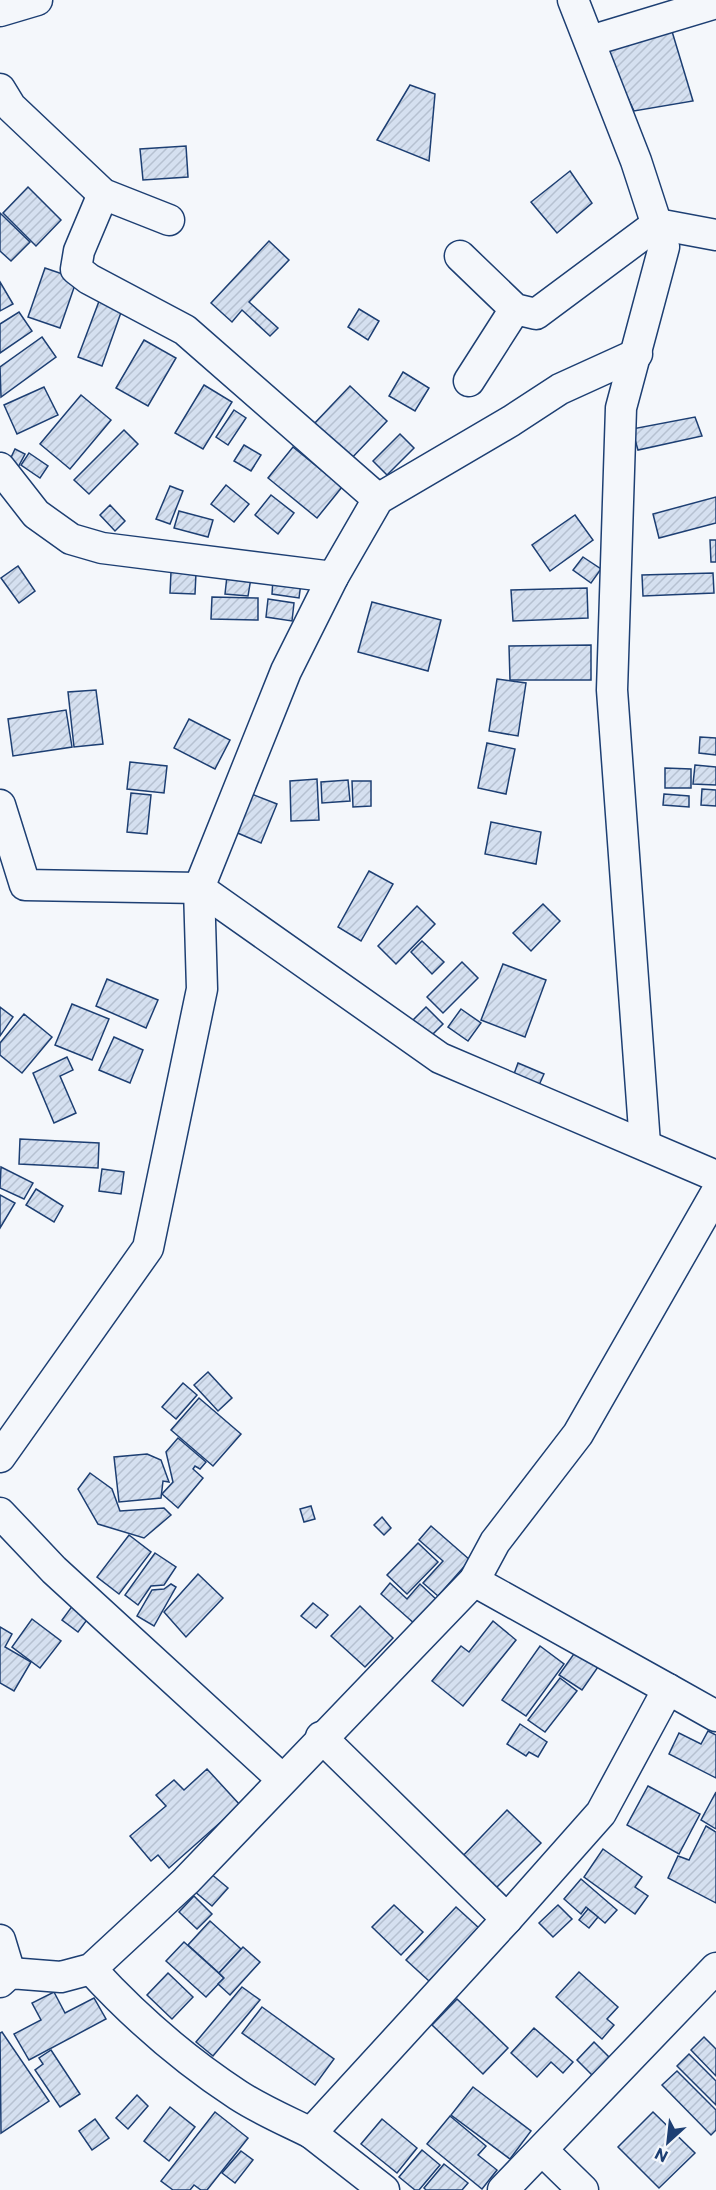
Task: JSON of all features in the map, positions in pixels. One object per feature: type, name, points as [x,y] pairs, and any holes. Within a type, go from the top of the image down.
[{"type":"street","points":[[573,0],[664,247],[621,408],[612,690],[645,1144]]},
{"type":"street","points":[[590,41],[716,3]]},
{"type":"street","points":[[0,89],[11,107],[103,194],[169,220]]},
{"type":"street","points":[[103,194],[79,251],[76,269],[89,279],[185,330],[378,499]]},
{"type":"street","points":[[460,256],[515,309],[536,314],[657,224],[716,234]]},
{"type":"street","points":[[469,381],[515,309]]},
{"type":"street","points":[[0,1457],[148,1248],[202,989],[199,888],[286,671],[333,577],[378,499],[511,421],[560,388],[637,354]]},
{"type":"street","points":[[0,468],[36,514],[71,539],[102,548],[333,577]]},
{"type":"street","points":[[0,805],[13,889],[199,888],[440,1058],[716,1176]]},
{"type":"street","points":[[0,1940],[5,1978],[61,1977],[90,1969],[186,1881],[321,1737],[474,1581],[495,1542],[578,1434],[716,1193]]},
{"type":"street","points":[[0,1513],[54,1570],[282,1779]]},
{"type":"street","points":[[474,1581],[716,1716]]},
{"type":"street","points":[[311,2133],[601,1813],[668,1689]]},
{"type":"street","points":[[321,1737],[507,1918]]},
{"type":"street","points":[[503,2190],[716,1968]]},
{"type":"street","points":[[90,1969],[130,2012],[189,2061],[240,2096],[311,2133],[384,2190]]},
{"type":"street","points":[[542,2150],[583,2190]]},
{"type":"building","points":[[671,28],[693,101],[634,111],[600,38]]},
{"type":"building","points":[[410,85],[435,94],[429,161],[377,140]]},
{"type":"building","points":[[186,146],[188,177],[143,180],[140,149]]},
{"type":"building","points":[[570,171],[592,203],[557,233],[531,202]]},
{"type":"building","points":[[28,187],[61,220],[36,246],[3,213]]},
{"type":"building","points":[[0,213],[30,242],[11,261],[0,251]]},
{"type":"building","points":[[269,241],[289,260],[249,302],[278,328],[270,336],[242,310],[232,322],[211,303]]},
{"type":"building","points":[[45,268],[77,279],[60,328],[28,317]]},
{"type":"building","points":[[0,282],[13,304],[0,311]]},
{"type":"building","points":[[101,296],[124,304],[102,366],[78,357]]},
{"type":"building","points":[[359,309],[379,321],[368,340],[348,327]]},
{"type":"building","points":[[19,312],[32,331],[0,353],[0,324]]},
{"type":"building","points":[[42,337],[56,357],[1,397],[0,367]]},
{"type":"building","points":[[144,340],[176,358],[148,406],[116,388]]},
{"type":"building","points":[[403,372],[429,388],[415,411],[389,396]]},
{"type":"building","points":[[204,385],[232,402],[203,449],[175,433]]},
{"type":"building","points":[[350,386],[387,421],[349,461],[312,426]]},
{"type":"building","points":[[44,387],[58,415],[17,434],[4,405]]},
{"type":"building","points":[[81,395],[111,420],[70,469],[40,444]]},
{"type":"building","points":[[234,410],[246,418],[228,445],[216,437]]},
{"type":"building","points":[[695,417],[702,436],[638,450],[632,429]]},
{"type":"building","points":[[124,430],[138,444],[89,494],[74,480]]},
{"type":"building","points":[[400,434],[414,448],[387,475],[373,461]]},
{"type":"building","points":[[244,445],[261,455],[251,471],[234,461]]},
{"type":"building","points":[[293,447],[342,487],[317,518],[268,478]]},
{"type":"building","points":[[15,449],[25,454],[16,471],[7,466]]},
{"type":"building","points":[[29,453],[48,466],[40,478],[21,465]]},
{"type":"building","points":[[226,485],[249,504],[234,522],[211,504]]},
{"type":"building","points":[[170,486],[183,491],[170,524],[156,519]]},
{"type":"building","points":[[271,495],[294,513],[278,534],[255,515]]},
{"type":"building","points":[[716,497],[716,523],[659,538],[653,514]]},
{"type":"building","points":[[110,505],[125,521],[115,531],[100,515]]},
{"type":"building","points":[[179,511],[213,520],[208,537],[174,528]]},
{"type":"building","points":[[575,515],[593,540],[550,571],[532,545]]},
{"type":"building","points":[[710,540],[716,540],[716,562],[711,562]]},
{"type":"building","points":[[583,557],[601,569],[591,583],[573,570]]},
{"type":"building","points":[[18,566],[35,591],[19,603],[1,578]]},
{"type":"building","points":[[171,572],[196,573],[195,594],[170,593]]},
{"type":"building","points":[[713,573],[714,593],[643,596],[642,575]]},
{"type":"building","points":[[227,576],[251,578],[248,596],[225,594]]},
{"type":"building","points":[[273,579],[301,583],[299,598],[272,594]]},
{"type":"building","points":[[587,588],[588,618],[513,621],[511,590]]},
{"type":"building","points":[[212,597],[258,598],[258,620],[211,619]]},
{"type":"building","points":[[268,599],[294,603],[292,621],[266,617]]},
{"type":"building","points":[[372,602],[441,620],[428,671],[358,652]]},
{"type":"building","points":[[591,645],[591,680],[510,680],[509,646]]},
{"type":"building","points":[[497,679],[526,683],[518,736],[489,731]]},
{"type":"building","points":[[96,690],[103,744],[74,747],[68,692]]},
{"type":"building","points":[[66,710],[72,747],[13,756],[8,719]]},
{"type":"building","points":[[189,719],[230,740],[215,769],[174,748]]},
{"type":"building","points":[[700,737],[716,738],[716,755],[699,753]]},
{"type":"building","points":[[487,743],[515,749],[506,794],[478,788]]},
{"type":"building","points":[[130,762],[167,766],[164,793],[127,789]]},
{"type":"building","points":[[695,765],[716,767],[716,785],[693,784]]},
{"type":"building","points":[[665,768],[691,769],[691,788],[665,788]]},
{"type":"building","points":[[317,779],[319,820],[291,821],[290,781]]},
{"type":"building","points":[[348,780],[350,801],[322,803],[321,782]]},
{"type":"building","points":[[352,781],[371,781],[371,806],[353,807]]},
{"type":"building","points":[[702,789],[716,790],[716,806],[701,805]]},
{"type":"building","points":[[131,793],[151,795],[147,834],[127,832]]},
{"type":"building","points":[[249,793],[277,804],[261,843],[233,831]]},
{"type":"building","points":[[664,794],[689,796],[689,807],[663,805]]},
{"type":"building","points":[[491,822],[541,832],[536,864],[485,854]]},
{"type":"building","points":[[369,871],[393,884],[361,941],[338,927]]},
{"type":"building","points":[[543,904],[560,921],[531,951],[513,933]]},
{"type":"building","points":[[417,906],[435,924],[396,964],[378,946]]},
{"type":"building","points":[[422,941],[444,962],[432,974],[411,952]]},
{"type":"building","points":[[462,962],[478,978],[443,1013],[427,997]]},
{"type":"building","points":[[503,964],[546,980],[525,1037],[481,1020]]},
{"type":"building","points":[[107,979],[158,1000],[146,1028],[96,1006]]},
{"type":"building","points":[[72,1004],[109,1019],[92,1060],[55,1045]]},
{"type":"building","points":[[0,1007],[13,1017],[0,1036]]},
{"type":"building","points":[[426,1007],[443,1024],[428,1039],[411,1022]]},
{"type":"building","points":[[461,1009],[481,1023],[468,1041],[448,1027]]},
{"type":"building","points":[[24,1014],[52,1037],[22,1073],[0,1055],[0,1043]]},
{"type":"building","points":[[114,1037],[143,1050],[130,1083],[99,1070]]},
{"type":"building","points":[[67,1057],[73,1070],[60,1076],[76,1113],[54,1123],[33,1073]]},
{"type":"building","points":[[518,1063],[544,1074],[539,1085],[514,1074]]},
{"type":"building","points":[[20,1139],[99,1143],[98,1168],[19,1164]]},
{"type":"building","points":[[1,1167],[33,1183],[24,1199],[0,1188]]},
{"type":"building","points":[[102,1169],[124,1172],[121,1194],[99,1191]]},
{"type":"building","points":[[36,1189],[63,1206],[54,1222],[26,1205]]},
{"type":"building","points":[[0,1195],[15,1203],[0,1228]]},
{"type":"building","points":[[208,1372],[232,1398],[218,1411],[194,1385]]},
{"type":"building","points":[[183,1383],[197,1395],[176,1419],[162,1407]]},
{"type":"building","points":[[199,1398],[241,1434],[213,1466],[171,1430]]},
{"type":"building","points":[[178,1438],[206,1462],[200,1469],[195,1466],[193,1469],[203,1478],[178,1508],[162,1494],[173,1482],[166,1452]]},
{"type":"building","points":[[147,1454],[161,1460],[169,1482],[163,1481],[161,1498],[119,1502],[114,1457]]},
{"type":"building","points":[[90,1473],[112,1489],[120,1511],[164,1508],[171,1515],[144,1538],[98,1524],[78,1489]]},
{"type":"building","points":[[311,1506],[315,1519],[304,1522],[300,1509]]},
{"type":"building","points":[[382,1517],[391,1528],[384,1535],[374,1525]]},
{"type":"building","points":[[431,1526],[470,1560],[438,1596],[423,1583],[443,1561],[419,1540]]},
{"type":"building","points":[[129,1535],[151,1552],[119,1594],[97,1577]]},
{"type":"building","points":[[418,1543],[438,1562],[407,1594],[387,1575]]},
{"type":"building","points":[[155,1553],[176,1567],[164,1585],[151,1586],[138,1605],[125,1595]]},
{"type":"building","points":[[198,1574],[223,1598],[186,1637],[164,1612]]},
{"type":"building","points":[[390,1583],[407,1599],[420,1584],[438,1601],[416,1625],[381,1594]]},
{"type":"building","points":[[171,1584],[176,1587],[154,1626],[137,1616],[152,1590],[164,1589]]},
{"type":"building","points":[[79,1597],[95,1609],[78,1632],[62,1620]]},
{"type":"building","points":[[313,1603],[328,1615],[316,1628],[301,1616]]},
{"type":"building","points":[[360,1606],[393,1638],[365,1667],[331,1636]]},
{"type":"building","points":[[32,1619],[61,1641],[40,1668],[12,1647]]},
{"type":"building","points":[[493,1621],[516,1640],[463,1706],[432,1681],[461,1646],[469,1652]]},
{"type":"building","points":[[0,1627],[12,1634],[5,1647],[31,1662],[14,1691],[0,1683]]},
{"type":"building","points":[[540,1646],[564,1664],[526,1716],[502,1700]]},
{"type":"building","points":[[576,1651],[598,1667],[582,1690],[559,1675]]},
{"type":"building","points":[[560,1678],[577,1691],[545,1732],[528,1720]]},
{"type":"building","points":[[520,1724],[547,1742],[538,1757],[529,1752],[526,1756],[507,1744]]},
{"type":"building","points":[[708,1731],[716,1735],[716,1778],[669,1754],[679,1733],[701,1744]]},
{"type":"building","points":[[207,1769],[240,1805],[169,1868],[158,1855],[151,1861],[130,1836],[166,1806],[156,1795],[174,1780],[184,1790]]},
{"type":"building","points":[[648,1786],[700,1814],[679,1854],[627,1825]]},
{"type":"building","points":[[716,1792],[716,1829],[701,1820]]},
{"type":"building","points":[[507,1810],[541,1843],[491,1893],[458,1861]]},
{"type":"building","points":[[706,1826],[716,1832],[716,1903],[668,1878],[678,1856],[689,1860]]},
{"type":"building","points":[[603,1849],[642,1877],[635,1887],[648,1896],[635,1914],[584,1877]]},
{"type":"building","points":[[204,1868],[228,1888],[212,1906],[188,1886]]},
{"type":"building","points":[[581,1879],[617,1910],[605,1923],[586,1907],[581,1914],[564,1899]]},
{"type":"building","points":[[194,1896],[212,1914],[197,1929],[179,1912]]},
{"type":"building","points":[[394,1905],[423,1932],[401,1955],[372,1927]]},
{"type":"building","points":[[558,1905],[572,1919],[553,1937],[539,1923]]},
{"type":"building","points":[[456,1907],[479,1928],[429,1981],[406,1960]]},
{"type":"building","points":[[588,1909],[598,1917],[589,1928],[579,1920]]},
{"type":"building","points":[[210,1921],[241,1949],[219,1973],[188,1945]]},
{"type":"building","points":[[184,1942],[224,1978],[206,1997],[166,1961]]},
{"type":"building","points":[[243,1947],[260,1962],[230,1995],[218,1984],[224,1978],[219,1973]]},
{"type":"building","points":[[579,1972],[618,2007],[607,2019],[614,2025],[602,2039],[556,1997]]},
{"type":"building","points":[[168,1973],[193,1997],[172,2019],[147,1995]]},
{"type":"building","points":[[242,1987],[260,2000],[213,2056],[196,2042]]},
{"type":"building","points":[[54,1992],[65,2013],[94,1998],[106,2019],[29,2060],[14,2034],[41,2020],[32,2003]]},
{"type":"building","points":[[457,1999],[508,2048],[483,2074],[432,2025]]},
{"type":"building","points":[[262,2007],[334,2059],[315,2085],[242,2033]]},
{"type":"building","points":[[534,2028],[573,2062],[563,2073],[551,2062],[537,2077],[511,2053]]},
{"type":"building","points":[[2,2032],[49,2101],[1,2133],[0,2033]]},
{"type":"building","points":[[704,2037],[716,2049],[716,2076],[691,2050]]},
{"type":"building","points":[[594,2042],[611,2059],[594,2077],[577,2060]]},
{"type":"building","points":[[51,2050],[80,2094],[60,2107],[35,2070],[43,2064],[39,2058]]},
{"type":"building","points":[[689,2054],[716,2081],[716,2105],[677,2066]]},
{"type":"building","points":[[677,2071],[716,2110],[716,2130],[711,2135],[662,2085]]},
{"type":"building","points":[[473,2087],[531,2131],[510,2159],[451,2115]]},
{"type":"building","points":[[137,2095],[148,2106],[128,2129],[116,2118]]},
{"type":"building","points":[[170,2107],[195,2127],[169,2161],[144,2141]]},
{"type":"building","points":[[215,2112],[248,2138],[207,2190],[201,2190],[194,2185],[190,2190],[173,2190],[161,2181]]},
{"type":"building","points":[[653,2112],[695,2153],[659,2188],[618,2147]]},
{"type":"building","points":[[450,2116],[486,2146],[478,2155],[497,2170],[482,2189],[427,2144]]},
{"type":"building","points":[[95,2119],[109,2138],[92,2150],[79,2131]]},
{"type":"building","points":[[382,2119],[417,2148],[397,2173],[361,2144]]},
{"type":"building","points":[[422,2150],[440,2165],[419,2190],[415,2190],[399,2177]]},
{"type":"building","points":[[241,2151],[253,2160],[235,2183],[222,2173]]},
{"type":"building","points":[[444,2164],[468,2183],[462,2190],[426,2190],[424,2188]]}]
